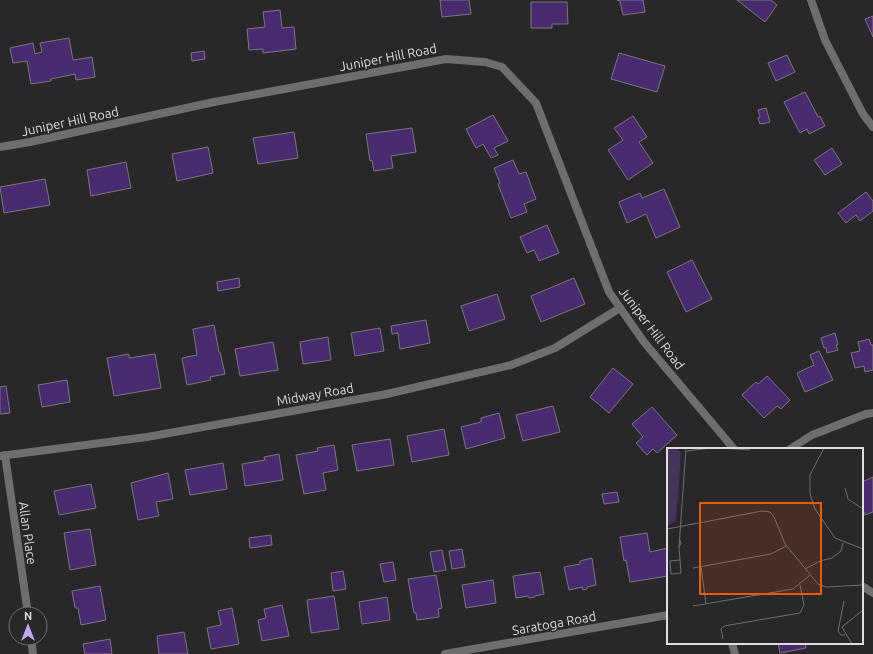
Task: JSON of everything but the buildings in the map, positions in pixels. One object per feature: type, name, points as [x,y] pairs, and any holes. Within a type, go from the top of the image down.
[{"type":"street","points":[[812,0],[825,40],[863,114],[873,127]]},
{"type":"street","name":"Juniper Hill Road","points":[[0,147],[30,142],[214,102],[446,59],[484,62],[502,67],[536,104],[609,292],[644,342],[733,448]]},
{"type":"street","name":"Midway Road","points":[[3,455],[147,437],[387,394],[511,365],[555,348],[620,308]]},
{"type":"street","points":[[792,448],[812,435],[866,414],[873,413]]},
{"type":"street","name":"Allan Place","points":[[3,455],[27,606]]},
{"type":"street","points":[[863,587],[873,593]]},
{"type":"street","name":"Saratoga Road","points":[[445,654],[667,615]]},
{"type":"street","points":[[732,644],[735,654]]}]
